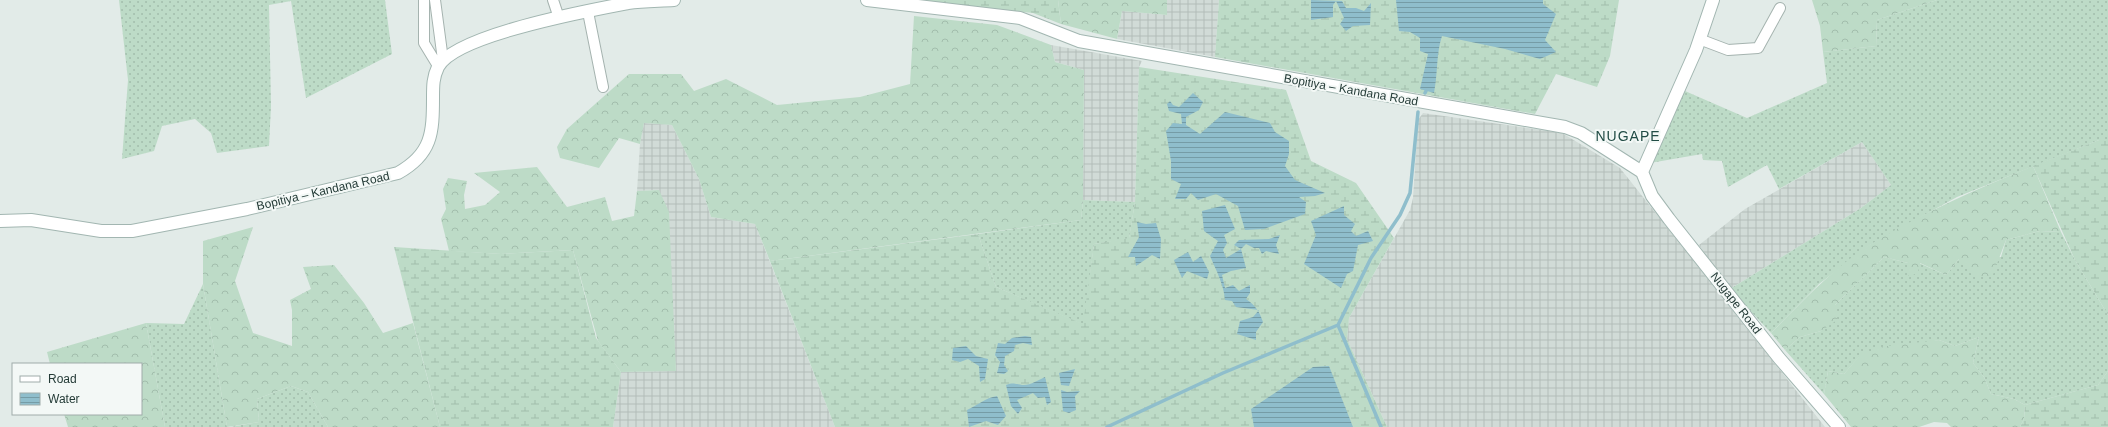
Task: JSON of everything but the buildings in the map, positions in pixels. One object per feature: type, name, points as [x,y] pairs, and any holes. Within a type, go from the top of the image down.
[{"type":"main road","points":[[441,63],[446,56],[465,45],[532,24],[629,2],[674,0]]},
{"type":"main road","name":"Bopitiya – Kandana Road","points":[[867,0],[1020,18],[1079,41],[1565,128],[1581,133],[1642,172]]},
{"type":"main road","points":[[1642,172],[1700,39],[1714,0]]},
{"type":"main road","name":"Bopitiya – Kandana Road","points":[[0,221],[31,220],[102,231],[132,231],[254,207],[398,173],[413,165],[424,152],[430,140],[433,122],[434,80],[441,63]]},
{"type":"main road","name":"Nugape Road","points":[[1642,172],[1652,196],[1669,219],[1779,358],[1839,427]]},
{"type":"street","points":[[424,0],[424,43],[441,63]]},
{"type":"street","points":[[435,0],[441,63]]},
{"type":"street","points":[[552,0],[559,18]]},
{"type":"street","points":[[1700,39],[1728,50],[1758,48],[1780,8]]},
{"type":"street","points":[[588,12],[603,87]]},
{"type":"shaded area","points":[[1167,0],[1219,0],[1215,57],[1117,39],[1122,11],[1167,15]]},
{"type":"shaded area","points":[[1051,45],[1142,61],[1139,67],[1135,202],[1083,200],[1084,70],[1055,62]]},
{"type":"shaded area","points":[[1423,113],[1562,133],[1620,168],[1825,427],[1387,427],[1347,339],[1349,318],[1410,210],[1413,198],[1418,120]]},
{"type":"shaded area","points":[[644,123],[672,125],[699,179],[711,217],[755,224],[835,427],[613,427],[621,372],[676,371],[659,190],[637,191],[640,144]]},
{"type":"shaded area","points":[[1862,142],[1891,185],[1861,208],[1730,289],[1699,245],[1745,209]]},
{"type":"green space","points":[[119,0],[385,0],[392,54],[306,98],[291,1],[269,5],[271,106],[269,146],[217,153],[211,133],[195,119],[162,126],[154,151],[122,159],[128,80]]},
{"type":"green space","points":[[908,0],[1058,0],[1061,24],[1033,13]]},
{"type":"green space","points":[[1058,0],[1167,0],[1167,15],[1122,11],[1117,39],[1061,24]]},
{"type":"green space","points":[[1219,0],[1619,0],[1610,56],[1597,87],[1556,74],[1535,114],[1215,57]]},
{"type":"green space","points":[[1812,0],[1937,0],[1877,20],[1876,46],[1823,52],[1820,26]]},
{"type":"green space","points":[[1937,0],[2108,0],[2108,140],[2099,140],[1957,197],[1870,245],[1819,284],[1771,333],[1730,289],[1861,208],[1891,185],[1862,142],[1779,189],[1767,165],[1728,187],[1722,161],[1703,160],[1702,154],[1650,163],[1685,91],[1747,118],[1827,83],[1823,52],[1876,46],[1877,20]]},
{"type":"green space","points":[[914,16],[997,25],[1051,45],[1055,62],[1084,70],[1083,200],[1081,220],[770,261],[755,224],[711,217],[699,179],[672,125],[644,123],[640,144],[619,138],[599,168],[560,158],[557,147],[567,129],[629,74],[681,74],[694,91],[726,79],[777,105],[860,97],[910,84]]},
{"type":"green space","points":[[1139,67],[1286,90],[1311,161],[1356,183],[1394,238],[1349,318],[1347,339],[1387,427],[835,427],[770,261],[978,234],[996,287],[1083,324],[1094,244],[1129,238],[1135,202]]},
{"type":"green space","points":[[2099,140],[2108,140],[2108,315],[2075,260],[2033,166]]},
{"type":"green space","points":[[2033,166],[2061,232],[2040,231],[2006,240],[1992,277],[1973,276],[1959,259],[1946,275],[1920,263],[1918,272],[1908,278],[1908,263],[1884,257],[1835,305],[1837,320],[1821,331],[1800,337],[1785,350],[1771,333],[1831,275],[1857,253],[1871,244],[1950,202]]},
{"type":"green space","points":[[537,167],[567,207],[605,197],[612,221],[634,216],[637,191],[659,190],[669,212],[676,371],[621,372],[598,341],[573,250],[501,254],[449,251],[441,219],[446,209],[443,189],[448,178],[467,181],[464,195],[465,209],[485,205],[500,192],[474,173]]},
{"type":"green space","points":[[1083,200],[1135,202],[1129,239],[1094,244],[1084,325],[996,287],[978,234],[1081,220]]},
{"type":"green space","points":[[253,227],[235,281],[253,333],[292,346],[292,310],[290,300],[311,289],[303,267],[334,265],[364,303],[383,333],[413,323],[440,427],[328,427],[308,392],[291,386],[257,399],[259,422],[227,427],[203,284],[203,241]]},
{"type":"green space","points":[[2040,231],[2061,232],[2075,260],[2108,315],[2108,371],[2098,385],[2025,405],[2014,399],[1991,394],[1984,377],[1973,363],[1979,337],[1955,346],[1939,340],[1859,357],[1844,374],[1828,371],[1824,394],[1785,350],[1800,337],[1821,331],[1835,305],[1884,257],[1908,263],[1908,277],[1919,263],[1946,275],[1959,259],[2001,257],[2006,240]]},
{"type":"green space","points":[[394,247],[501,254],[573,250],[596,338],[621,372],[613,427],[440,427]]},
{"type":"green space","points":[[203,284],[227,427],[165,427],[146,323],[184,324]]},
{"type":"green space","points":[[146,323],[165,427],[68,427],[64,415],[142,415],[142,363],[50,363],[47,352]]},
{"type":"green space","points":[[1979,337],[1973,363],[1984,377],[1991,394],[2014,399],[2025,405],[2024,419],[2020,427],[1951,427],[1947,423],[1934,422],[1919,427],[1851,427],[1824,394],[1828,371],[1844,374],[1861,354],[1887,346],[1939,340],[1955,346]]},
{"type":"green space","points":[[2108,371],[2108,427],[2020,427],[2024,419],[2025,405],[2098,385]]},
{"type":"green space","points":[[291,386],[308,392],[328,427],[230,427],[259,422],[257,399]]},
{"type":"water","points":[[1311,0],[1342,1],[1346,8],[1356,8],[1364,11],[1371,3],[1370,25],[1353,26],[1346,31],[1340,24],[1344,18],[1336,1],[1333,5],[1333,17],[1311,20]]},
{"type":"water","points":[[1396,0],[1543,0],[1543,4],[1556,14],[1545,40],[1556,52],[1540,59],[1505,49],[1442,36],[1434,93],[1420,89],[1428,54],[1420,51],[1420,38],[1410,32],[1399,31]]},
{"type":"water","points":[[1193,93],[1203,102],[1199,110],[1186,117],[1186,125],[1200,134],[1225,112],[1270,123],[1275,132],[1289,141],[1289,154],[1285,166],[1295,180],[1325,193],[1315,196],[1299,197],[1306,202],[1305,214],[1264,229],[1245,230],[1238,206],[1216,194],[1198,200],[1191,193],[1186,199],[1175,199],[1181,184],[1171,179],[1171,161],[1166,131],[1173,123],[1182,124],[1181,114],[1169,111],[1167,104],[1170,101],[1173,105],[1179,107]]},
{"type":"water","points":[[1225,205],[1235,229],[1224,235],[1227,243],[1223,250],[1226,258],[1241,249],[1246,268],[1231,271],[1222,275],[1225,288],[1233,285],[1239,291],[1250,285],[1250,293],[1246,299],[1257,310],[1236,307],[1232,301],[1225,300],[1221,283],[1210,256],[1218,241],[1204,231],[1202,211]]},
{"type":"water","points":[[1344,206],[1344,215],[1355,224],[1351,231],[1356,236],[1368,231],[1373,241],[1358,245],[1353,271],[1347,274],[1341,288],[1304,264],[1316,235],[1311,221]]},
{"type":"water","points":[[1137,222],[1146,224],[1156,223],[1161,239],[1160,259],[1152,255],[1136,266],[1135,257],[1128,257],[1139,237]]},
{"type":"water","points":[[1280,235],[1276,245],[1279,254],[1266,251],[1262,254],[1259,248],[1254,248],[1246,244],[1241,249],[1234,245],[1239,240],[1269,239]]},
{"type":"water","points":[[1188,252],[1193,262],[1201,256],[1209,272],[1207,279],[1187,271],[1182,278],[1174,260]]},
{"type":"water","points":[[1258,311],[1263,322],[1256,332],[1256,340],[1237,334],[1240,321],[1253,317]]},
{"type":"water","points":[[1025,336],[1031,337],[1032,345],[1023,343],[1015,345],[1014,351],[1005,356],[1004,365],[1008,371],[1004,374],[997,373],[1000,362],[995,355],[998,343],[1005,344],[1012,338]]},
{"type":"water","points":[[966,346],[976,356],[988,359],[985,379],[980,382],[979,366],[968,359],[960,362],[952,360],[953,348]]},
{"type":"water","points":[[1329,366],[1353,427],[1254,427],[1251,409],[1313,367]]},
{"type":"water","points":[[1075,369],[1069,386],[1061,385],[1059,373]]},
{"type":"water","points":[[1045,377],[1051,402],[1047,405],[1045,397],[1038,398],[1033,393],[1017,400],[1022,408],[1018,414],[1011,406],[1006,385],[1012,383],[1028,385]]},
{"type":"water","points":[[1061,390],[1067,392],[1080,391],[1075,396],[1076,410],[1069,413],[1063,411]]},
{"type":"water","points":[[997,396],[1006,416],[998,425],[986,421],[969,427],[967,410],[985,400]]},
{"type":"waterway","points":[[1338,325],[1371,258],[1400,215],[1410,193],[1418,112]]},
{"type":"waterway","points":[[1107,427],[1223,373],[1338,325],[1381,427]]},
{"type":"district","name":"NUGAPE","points":[[1628,136]]}]
